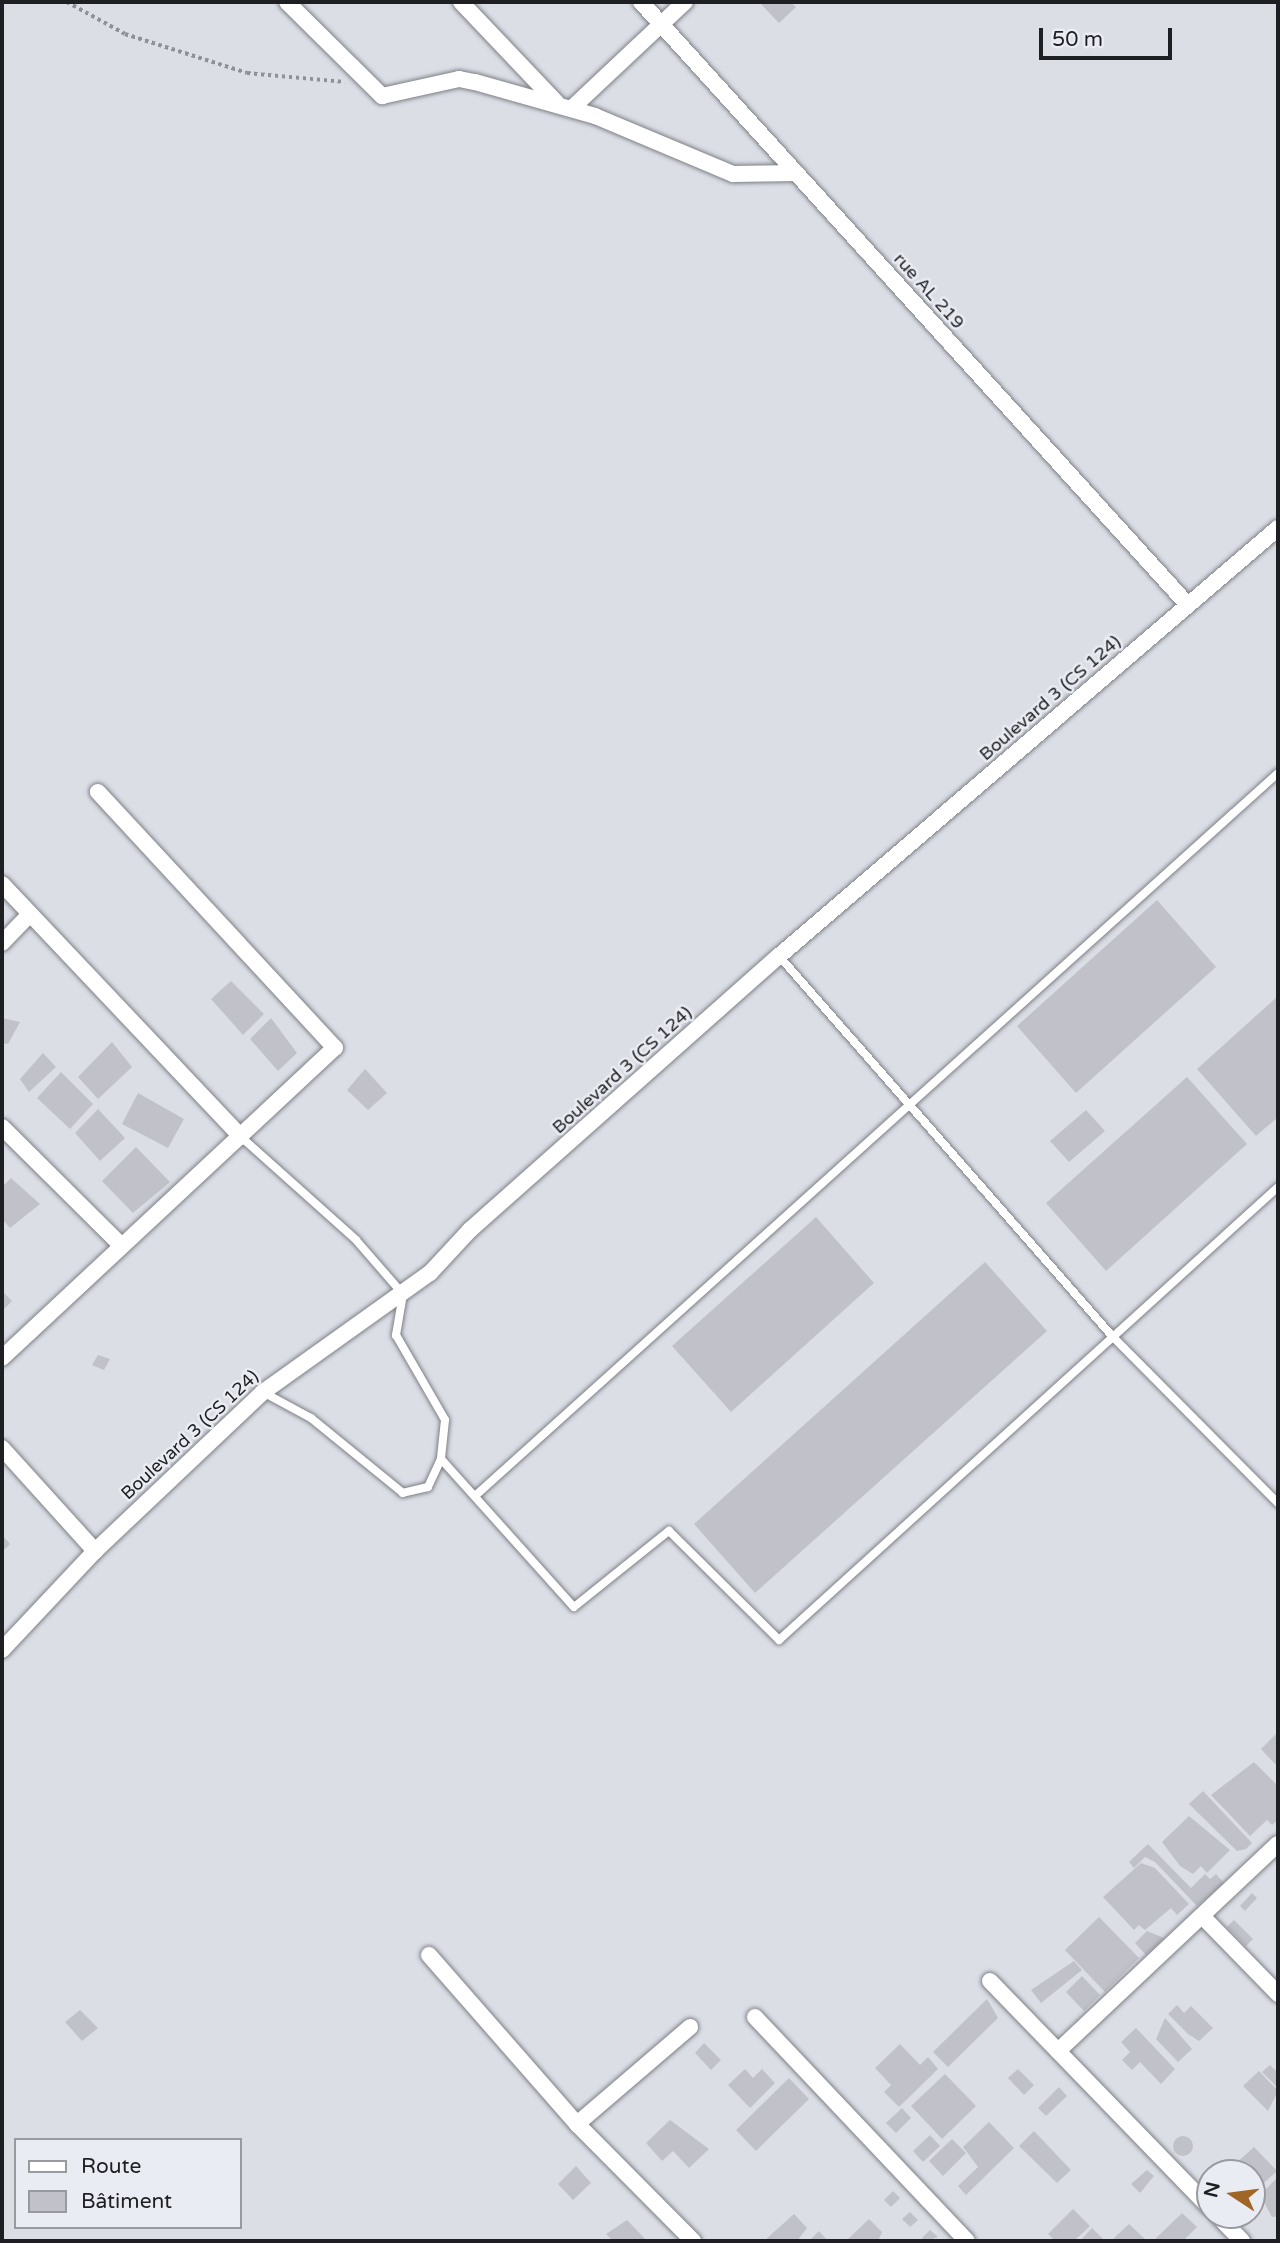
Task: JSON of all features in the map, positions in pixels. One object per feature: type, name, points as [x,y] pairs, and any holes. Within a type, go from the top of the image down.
[{"type":"street","points":[[287,2],[365,85],[392,98],[460,79],[565,106],[733,174],[796,173]]},
{"type":"street","points":[[461,2],[565,106]]},
{"type":"street","name":"rue AL 219","points":[[641,2],[1188,605]]},
{"type":"street","points":[[565,106],[685,2]]},
{"type":"street","name":"Boulevard 3 (CS 124)","points":[[2,1650],[95,1551],[263,1392],[403,1294],[779,956],[1278,528]]},
{"type":"street","points":[[2,1358],[335,1048],[99,792]]},
{"type":"street","points":[[2,884],[240,1137]]},
{"type":"street","points":[[2,943],[30,914]]},
{"type":"street","points":[[5,1138],[121,1245]]},
{"type":"street","points":[[2,1448],[95,1551]]},
{"type":"street","points":[[1058,2051],[1278,1844]]},
{"type":"street","points":[[1202,1916],[1278,1994]]},
{"type":"street","points":[[429,1955],[577,2124],[693,2241]]},
{"type":"street","points":[[990,1981],[1196,2194]]},
{"type":"street","points":[[755,2017],[967,2241]]},
{"type":"street","points":[[577,2124],[690,2028]]},
{"type":"lane","points":[[475,1496],[1278,773]]},
{"type":"lane","points":[[779,956],[912,1102],[1113,1338],[1278,1503]]},
{"type":"lane","points":[[240,1137],[356,1240],[403,1294],[396,1335],[445,1420],[441,1459],[428,1487],[403,1493],[311,1418],[263,1392]]},
{"type":"lane","points":[[441,1459],[574,1607],[669,1531],[779,1640],[1278,1187]]},
{"type":"path","points":[[67,2],[125,34],[247,73],[365,85]]},
{"type":"building","points":[[759,2],[790,2],[796,7],[779,23]]},
{"type":"building","points":[[1157,900],[1216,967],[1076,1093],[1017,1026]]},
{"type":"building","points":[[231,981],[264,1014],[243,1035],[211,999]]},
{"type":"building","points":[[1278,996],[1278,1117],[1256,1136],[1197,1069]]},
{"type":"building","points":[[2,1018],[20,1022],[8,1044],[2,1043]]},
{"type":"building","points":[[271,1018],[297,1053],[278,1071],[250,1039]]},
{"type":"building","points":[[112,1042],[132,1067],[98,1099],[78,1077]]},
{"type":"building","points":[[43,1053],[56,1067],[29,1092],[20,1079]]},
{"type":"building","points":[[365,1069],[387,1093],[368,1110],[347,1090]]},
{"type":"building","points":[[61,1072],[93,1104],[70,1129],[37,1098]]},
{"type":"building","points":[[1187,1077],[1247,1144],[1106,1271],[1046,1203]]},
{"type":"building","points":[[138,1093],[184,1119],[168,1148],[122,1124]]},
{"type":"building","points":[[98,1109],[125,1138],[100,1161],[75,1133]]},
{"type":"building","points":[[1086,1110],[1105,1131],[1069,1162],[1050,1141]]},
{"type":"building","points":[[136,1147],[170,1182],[133,1213],[102,1181]]},
{"type":"building","points":[[11,1178],[40,1204],[10,1228],[2,1219],[2,1187]]},
{"type":"building","points":[[816,1217],[874,1283],[731,1412],[672,1346]]},
{"type":"building","points":[[985,1262],[1047,1331],[755,1593],[694,1524]]},
{"type":"building","points":[[2,1291],[12,1301],[2,1311]]},
{"type":"building","points":[[98,1355],[110,1359],[104,1370],[92,1365]]},
{"type":"building","points":[[2,1535],[10,1544],[2,1552]]},
{"type":"building","points":[[1278,1732],[1278,1767],[1261,1749]]},
{"type":"building","points":[[1254,1762],[1278,1786],[1278,1820],[1272,1825],[1267,1820],[1250,1836],[1211,1795]]},
{"type":"building","points":[[1203,1791],[1252,1843],[1246,1849],[1237,1851],[1189,1804]]},
{"type":"building","points":[[1189,1816],[1230,1850],[1207,1873],[1201,1866],[1193,1874],[1180,1866],[1162,1842]]},
{"type":"building","points":[[1148,1844],[1191,1888],[1205,1874],[1210,1879],[1216,1874],[1224,1883],[1197,1906],[1155,1862],[1145,1857],[1134,1868],[1129,1862]]},
{"type":"building","points":[[1141,1863],[1155,1868],[1189,1904],[1177,1915],[1171,1908],[1145,1930],[1139,1925],[1134,1930],[1103,1897]]},
{"type":"building","points":[[1252,1893],[1257,1898],[1245,1911],[1240,1906]]},
{"type":"building","points":[[1099,1917],[1139,1958],[1105,1992],[1065,1950]]},
{"type":"building","points":[[1234,1920],[1253,1939],[1246,1946],[1227,1927]]},
{"type":"building","points":[[1147,1931],[1164,1938],[1146,1955],[1135,1943]]},
{"type":"building","points":[[1074,1961],[1082,1970],[1041,2003],[1031,1990]]},
{"type":"building","points":[[1082,1976],[1100,1995],[1084,2011],[1066,1992]]},
{"type":"building","points":[[987,1999],[998,2018],[948,2067],[933,2052]]},
{"type":"building","points":[[1177,2005],[1184,2013],[1191,2006],[1213,2028],[1199,2041],[1188,2034],[1168,2014]]},
{"type":"building","points":[[80,2010],[98,2028],[82,2041],[65,2022]]},
{"type":"building","points":[[1165,2018],[1192,2049],[1178,2062],[1156,2039]]},
{"type":"building","points":[[1136,2028],[1175,2069],[1161,2084],[1140,2062],[1132,2070],[1122,2060],[1130,2052],[1121,2042]]},
{"type":"building","points":[[704,2043],[721,2060],[711,2070],[695,2053]]},
{"type":"building","points":[[900,2044],[920,2065],[928,2057],[938,2069],[899,2107],[884,2092],[891,2085],[875,2068]]},
{"type":"building","points":[[1270,2065],[1278,2073],[1278,2088],[1262,2072]]},
{"type":"building","points":[[745,2069],[753,2078],[762,2069],[775,2083],[750,2108],[728,2085]]},
{"type":"building","points":[[1018,2069],[1034,2085],[1024,2095],[1008,2078]]},
{"type":"building","points":[[1259,2071],[1278,2091],[1268,2111],[1243,2086]]},
{"type":"building","points":[[945,2074],[976,2106],[942,2139],[911,2106]]},
{"type":"building","points":[[789,2078],[809,2099],[756,2151],[736,2130]]},
{"type":"building","points":[[1059,2087],[1067,2096],[1046,2116],[1038,2108]]},
{"type":"building","points":[[902,2108],[911,2118],[896,2133],[886,2123]]},
{"type":"building","points":[[670,2120],[709,2149],[689,2168],[673,2151],[662,2161],[646,2143]]},
{"type":"building","points":[[989,2122],[1014,2148],[966,2195],[958,2186],[978,2167],[963,2147]]},
{"type":"building","points":[[1034,2131],[1071,2170],[1057,2183],[1019,2146]]},
{"type":"building","points":[[930,2135],[940,2146],[923,2162],[913,2151]]},
{"type":"building","points":[[1179,2136],[1187,2136],[1193,2146],[1187,2156],[1179,2156],[1173,2150],[1173,2142]]},
{"type":"building","points":[[952,2139],[966,2153],[943,2176],[929,2161]]},
{"type":"building","points":[[1254,2147],[1266,2159],[1241,2159]]},
{"type":"building","points":[[1266,2160],[1277,2171],[1266,2181]]},
{"type":"building","points":[[576,2166],[591,2183],[573,2200],[558,2184]]},
{"type":"building","points":[[1147,2170],[1154,2176],[1140,2193],[1131,2184]]},
{"type":"building","points":[[1278,2177],[1278,2216],[1272,2217],[1266,2206],[1266,2189]]},
{"type":"building","points":[[893,2191],[900,2198],[891,2207],[884,2200]]},
{"type":"building","points":[[1073,2209],[1090,2226],[1074,2241],[1055,2241],[1048,2234]]},
{"type":"building","points":[[910,2212],[918,2220],[910,2227],[902,2219]]},
{"type":"building","points":[[1182,2213],[1196,2226],[1183,2241],[1153,2241]]},
{"type":"building","points":[[794,2214],[807,2228],[797,2241],[764,2241]]},
{"type":"building","points":[[869,2219],[882,2232],[878,2241],[846,2241]]},
{"type":"building","points":[[627,2220],[647,2241],[613,2241],[606,2234]]},
{"type":"building","points":[[1129,2224],[1147,2241],[1111,2241]]},
{"type":"building","points":[[1092,2228],[1105,2241],[1080,2241]]},
{"type":"building","points":[[930,2230],[938,2237],[925,2241],[922,2238]]},
{"type":"building","points":[[819,2231],[828,2241],[809,2241]]}]
